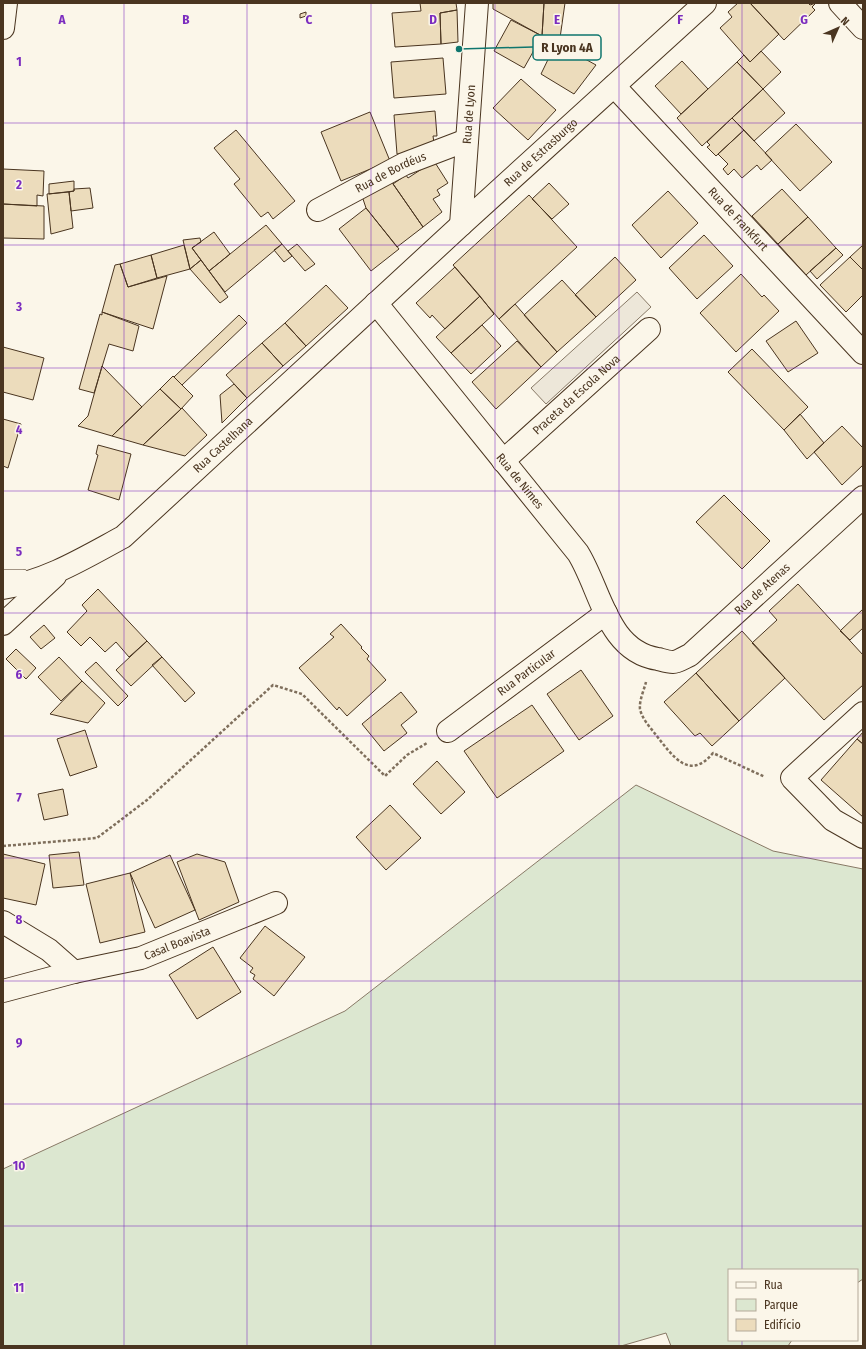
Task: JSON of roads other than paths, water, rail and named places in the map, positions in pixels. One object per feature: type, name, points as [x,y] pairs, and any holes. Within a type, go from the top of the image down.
[{"type":"street","points":[[3,28],[6,3]]},
{"type":"street","name":"Rua de Lyon","points":[[460,225],[477,3]]},
{"type":"street","name":"Rua de Estrasburgo","points":[[376,303],[705,3]]},
{"type":"street","points":[[840,3],[863,28]]},
{"type":"street","name":"Rua de Frankfurt","points":[[614,86],[863,353]]},
{"type":"street","name":"Rua de Bordéus","points":[[318,210],[404,164],[467,140]]},
{"type":"street","name":"Rua de Nimes","points":[[376,303],[578,553],[587,567],[606,613],[616,631],[626,644],[642,655],[654,659]]},
{"type":"street","name":"Rua Castelhana","points":[[3,588],[19,585],[59,572],[123,537],[376,303]]},
{"type":"street","name":"Praceta da Escola Nova","points":[[503,461],[649,328]]},
{"type":"street","name":"Rua de Atenas","points":[[654,659],[673,662],[690,655],[863,497]]},
{"type":"street","name":"Rua Castelhana","points":[[3,624],[59,572]]},
{"type":"street","name":"Rua Particular","points":[[448,731],[606,613]]},
{"type":"street","points":[[863,713],[792,778],[833,820],[863,837]]},
{"type":"street","name":"Casal Boavista","points":[[3,991],[74,972],[141,958],[276,903]]},
{"type":"street","points":[[3,922],[50,950],[74,972]]},
{"type":"lane","points":[[3,576],[25,576],[59,572]]},
{"type":"place","name":"R Lyon 4A","points":[[459,49]]}]
